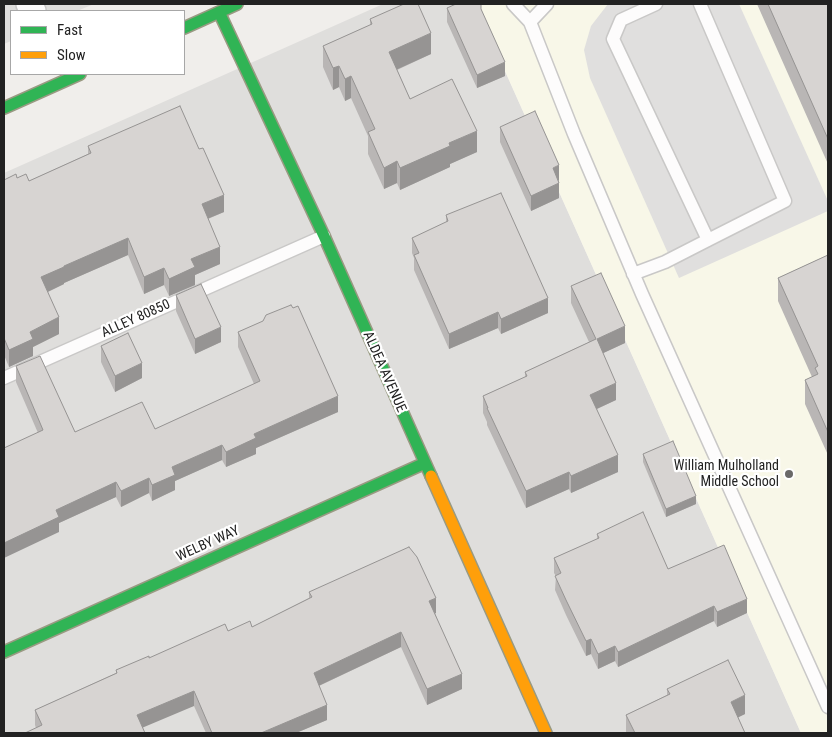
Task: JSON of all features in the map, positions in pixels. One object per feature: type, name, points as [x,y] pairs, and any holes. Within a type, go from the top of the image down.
[{"type":"street","points":[[185,28],[237,4]]},
{"type":"street","name":"ALDEA AVENUE","points":[[219,12],[324,236],[546,733]]},
{"type":"street","points":[[4,108],[68,76]]},
{"type":"street","name":"WELBY WAY","points":[[4,652],[425,463]]},
{"type":"lane","points":[[513,4],[530,22],[574,134],[633,274],[828,707]]},
{"type":"lane","points":[[530,22],[547,4]]},
{"type":"lane","points":[[656,4],[621,20],[614,39],[708,240]]},
{"type":"lane","points":[[633,274],[665,262],[785,201],[700,4]]},
{"type":"lane","name":"ALLEY 80850","points":[[4,378],[324,236]]},
{"type":"shaded area","points":[[4,4],[94,4],[79,10],[10,10],[10,41],[4,44]]},
{"type":"shaded area","points":[[383,4],[475,4],[801,733],[4,733],[4,173]]},
{"type":"shaded area","name":"William Mulholland Middle School","points":[[475,4],[828,4],[828,733],[801,733]]},
{"type":"shaded area","points":[[608,4],[739,4],[828,201],[828,211],[679,278],[590,78],[584,50],[591,26]]},
{"type":"building","points":[[404,4],[418,4],[431,33],[389,52],[410,99],[452,79],[477,131],[449,143],[450,146],[400,168],[397,161],[384,168],[368,132],[375,129],[351,76],[345,79],[339,66],[333,68],[323,46],[372,24],[370,19]]},
{"type":"building","points":[[456,4],[481,4],[481,9],[505,62],[477,75],[447,8]]},
{"type":"building","points":[[768,4],[828,4],[828,139]]},
{"type":"building","points":[[180,106],[199,149],[203,148],[224,195],[202,204],[220,247],[191,259],[195,267],[169,279],[164,268],[144,277],[128,238],[41,277],[59,317],[30,332],[33,339],[9,350],[4,338],[4,180],[16,174],[17,178],[26,174],[29,181],[91,153],[88,146]]},
{"type":"building","points":[[535,111],[559,165],[553,168],[559,183],[531,196],[500,127]]},
{"type":"building","points":[[501,193],[548,298],[501,319],[498,312],[449,334],[414,255],[419,253],[412,238],[448,221],[446,215]]},
{"type":"building","points":[[828,255],[828,432],[805,380],[818,374],[815,368],[818,366],[778,278]]},
{"type":"building","points":[[601,273],[625,326],[597,339],[616,383],[590,395],[618,455],[571,476],[569,472],[526,491],[483,396],[527,376],[525,372],[596,339],[571,286]]},
{"type":"building","points":[[201,284],[221,327],[195,339],[176,295]]},
{"type":"building","points":[[291,305],[293,308],[298,306],[338,396],[254,434],[256,438],[226,452],[222,445],[172,467],[175,475],[152,485],[149,478],[121,491],[116,482],[56,510],[59,517],[4,543],[4,448],[43,430],[16,366],[40,356],[75,432],[142,402],[155,429],[260,381],[238,332],[263,321],[266,315]]},
{"type":"building","points":[[128,333],[142,363],[115,376],[101,346]]},
{"type":"building","points":[[673,441],[696,496],[666,509],[643,454]]},
{"type":"building","points":[[643,512],[668,569],[724,545],[747,599],[717,612],[714,606],[618,652],[615,646],[598,654],[591,639],[586,641],[555,576],[561,573],[554,558],[599,538],[597,534]]},
{"type":"building","points":[[409,547],[417,557],[436,598],[429,601],[462,674],[427,689],[401,632],[314,673],[327,705],[261,733],[212,733],[194,691],[137,715],[145,733],[25,733],[42,725],[35,710],[117,673],[116,670],[149,656],[149,658],[225,624],[228,631],[250,621],[252,627],[312,597],[309,592]]},
{"type":"building","points":[[728,660],[745,695],[731,702],[745,733],[635,733],[626,715],[670,694],[667,689]]},
{"type":"traffic: fast","points":[[185,28],[237,4]]},
{"type":"traffic: fast","points":[[219,12],[324,236],[431,476]]},
{"type":"traffic: fast","points":[[4,108],[78,75]]},
{"type":"traffic: fast","points":[[4,652],[425,463]]},
{"type":"traffic: slow","points":[[431,476],[546,733]]},
{"type":"place","name":"William Mulholland Middle School","points":[[789,474]]}]
